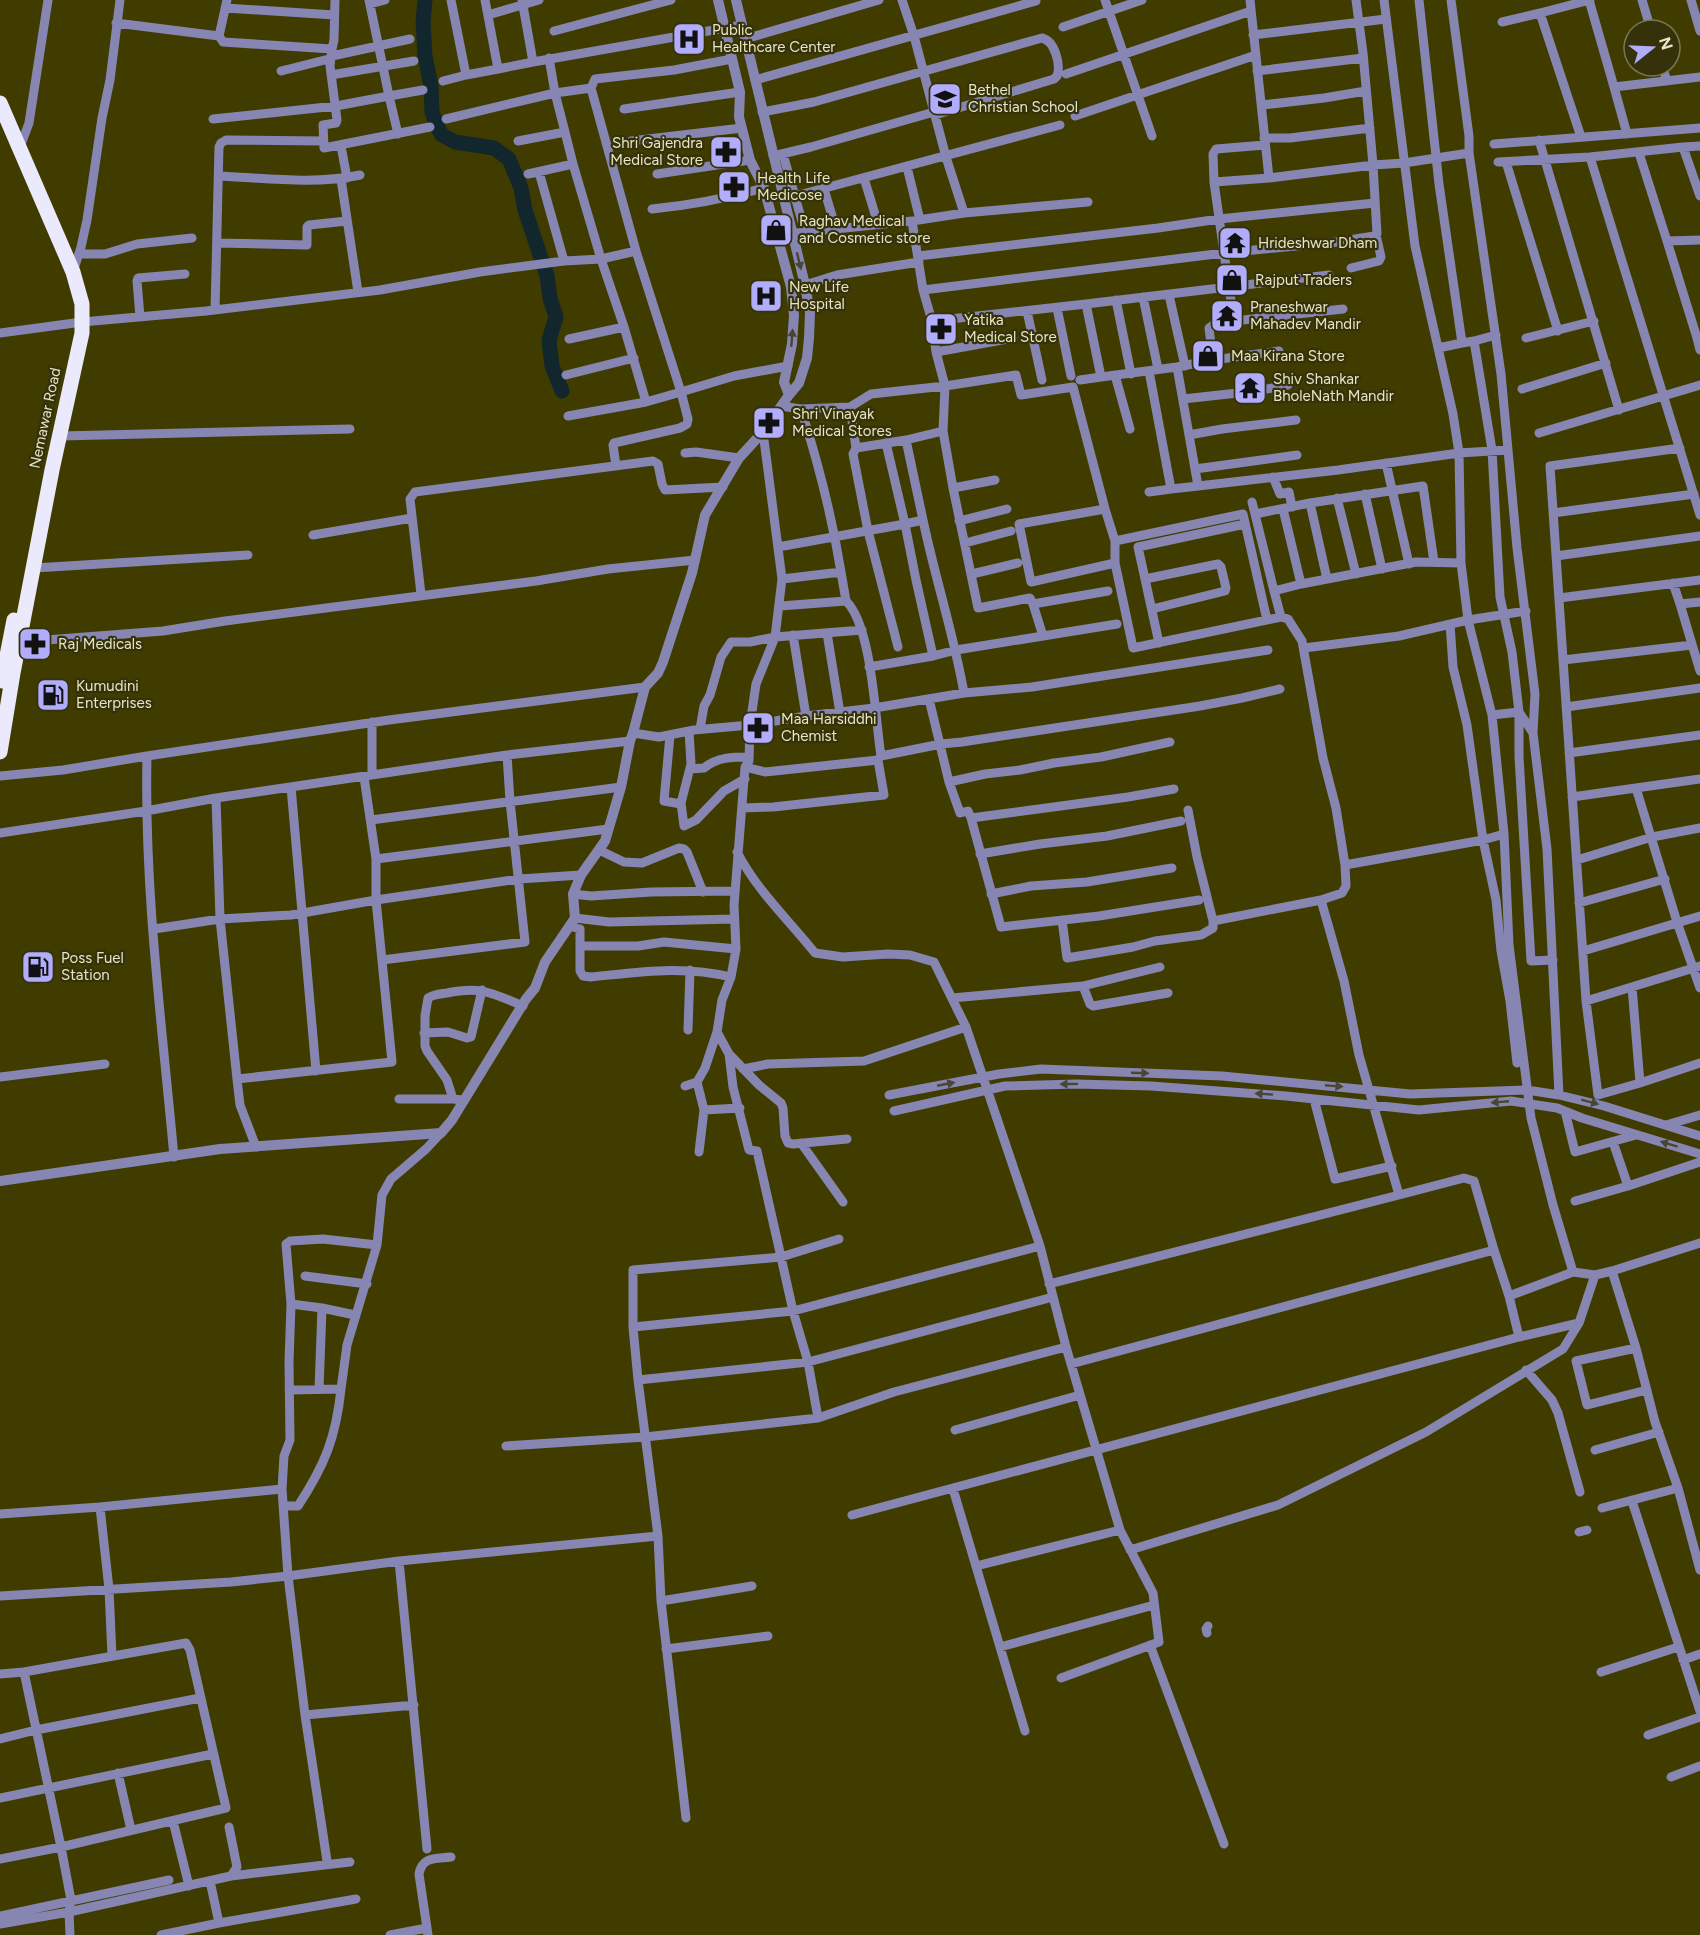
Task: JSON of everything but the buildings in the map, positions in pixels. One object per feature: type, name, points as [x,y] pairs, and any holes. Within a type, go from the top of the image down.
[{"type":"highway","name":"Nemawar Road","points":[[0,103],[73,272],[82,304],[78,323]]},
{"type":"highway","name":"Nemawar Road","points":[[0,125],[66,271],[82,333],[68,383],[9,668],[0,752]]},
{"type":"highway","name":"Nemawar Road","points":[[0,690],[20,642],[52,470],[61,436],[68,383]]},
{"type":"street","points":[[20,147],[29,123],[48,0]]},
{"type":"street","points":[[73,272],[87,220],[110,80],[120,0]]},
{"type":"street","points":[[334,0],[331,75],[336,123],[323,125],[324,148],[430,127]]},
{"type":"street","points":[[385,0],[370,2],[398,134]]},
{"type":"street","points":[[451,0],[466,75]]},
{"type":"street","points":[[485,0],[498,69]]},
{"type":"street","points":[[488,15],[522,2],[539,0]]},
{"type":"street","points":[[554,31],[671,0]]},
{"type":"street","points":[[718,0],[740,92],[739,117],[750,160],[764,188],[791,287],[794,315],[784,382],[789,395]]},
{"type":"street","points":[[283,1506],[298,1506],[329,1451],[338,1420],[347,1345],[377,1245],[382,1195],[387,1184],[426,1149],[452,1120],[458,1100],[535,988],[545,962],[572,922],[573,894],[581,875],[605,841],[621,787],[645,687],[658,673],[663,662],[692,573],[705,515],[739,458],[763,432],[799,383],[807,358],[810,313],[792,233],[789,198],[778,155],[762,112],[736,0]]},
{"type":"street","points":[[745,39],[879,0]]},
{"type":"street","points":[[902,0],[964,213]]},
{"type":"street","points":[[1105,0],[1152,136]]},
{"type":"street","points":[[1063,27],[1142,0]]},
{"type":"street","points":[[1351,268],[1380,261],[1381,257],[1376,235],[1370,128],[1356,0]]},
{"type":"street","points":[[1384,0],[1415,246],[1453,414],[1459,453],[1461,563],[1468,620],[1492,715],[1504,834],[1509,945],[1531,1118],[1573,1272]]},
{"type":"street","points":[[1419,0],[1436,158],[1462,343]]},
{"type":"street","points":[[1451,0],[1469,136],[1469,153],[1496,335],[1507,426],[1517,548],[1535,694],[1533,734],[1547,849],[1559,1095]]},
{"type":"street","points":[[1502,22],[1589,0],[1627,134]]},
{"type":"street","points":[[1642,0],[1647,18]]},
{"type":"street","points":[[1690,0],[1700,31]]},
{"type":"street","points":[[755,80],[1036,1]]},
{"type":"street","points":[[522,2],[533,62]]},
{"type":"street","points":[[1066,74],[1124,54],[1252,3],[1253,35],[1269,178]]},
{"type":"street","points":[[219,36],[226,4],[334,15]]},
{"type":"street","points":[[1540,13],[1581,137]]},
{"type":"street","points":[[1253,35],[1386,20]]},
{"type":"street","points":[[116,23],[219,36],[221,40],[229,43],[331,55]]},
{"type":"street","points":[[443,81],[549,58],[742,25]]},
{"type":"street","points":[[762,112],[814,102],[1042,38],[1048,40],[1053,46],[1059,68],[1054,79],[934,114],[778,155]]},
{"type":"street","points":[[281,71],[331,55],[410,39]]},
{"type":"street","points":[[1075,116],[1256,55]]},
{"type":"street","points":[[549,58],[555,93],[573,164],[646,402]]},
{"type":"street","points":[[1257,71],[1363,58]]},
{"type":"street","points":[[616,466],[614,443],[680,428],[687,424],[688,419],[636,251],[591,88],[595,79],[674,70],[732,59]]},
{"type":"street","points":[[331,75],[414,61]]},
{"type":"street","points":[[1614,87],[1700,77]]},
{"type":"street","points":[[446,119],[555,93],[591,88]]},
{"type":"street","points":[[213,119],[336,106],[423,90]]},
{"type":"street","points":[[1262,105],[1366,91]]},
{"type":"street","points":[[624,110],[740,92]]},
{"type":"street","points":[[789,198],[1060,125]]},
{"type":"street","points":[[631,141],[742,128]]},
{"type":"street","points":[[1234,321],[1214,182],[1213,154],[1216,149],[1370,128]]},
{"type":"street","points":[[1494,144],[1700,128]]},
{"type":"street","points":[[518,141],[565,132]]},
{"type":"street","points":[[215,310],[219,147],[221,143],[226,140],[323,141]]},
{"type":"street","points":[[1539,140],[1619,410]]},
{"type":"street","points":[[341,146],[347,221],[358,292]]},
{"type":"street","points":[[1557,331],[1502,162],[1590,157],[1700,146]]},
{"type":"street","points":[[1683,147],[1700,196]]},
{"type":"street","points":[[1214,182],[1404,163],[1469,153]]},
{"type":"street","points":[[1639,153],[1700,350]]},
{"type":"street","points":[[1590,157],[1700,515]]},
{"type":"street","points":[[657,174],[750,160]]},
{"type":"street","points":[[528,174],[573,164]]},
{"type":"street","points":[[907,167],[916,220],[918,259],[923,290],[932,321],[936,352],[945,386],[944,431],[953,488],[978,608],[1030,598],[1043,636]]},
{"type":"street","points":[[539,172],[564,261]]},
{"type":"street","points":[[219,176],[344,179],[360,175]]},
{"type":"street","points":[[864,178],[878,224]]},
{"type":"street","points":[[652,209],[719,200],[764,188]]},
{"type":"street","points":[[824,189],[836,229]]},
{"type":"street","points":[[789,198],[806,232]]},
{"type":"street","points":[[778,236],[964,213],[1088,202]]},
{"type":"street","points":[[805,285],[837,275],[918,259],[1219,219],[1376,203]]},
{"type":"street","points":[[217,243],[307,246],[309,225],[347,221]]},
{"type":"street","points":[[923,290],[1224,253],[1337,242],[1376,235]]},
{"type":"street","points":[[79,254],[105,254],[137,244],[192,238]]},
{"type":"street","points":[[1666,242],[1700,240]]},
{"type":"street","points":[[0,333],[380,290],[480,272],[564,261],[601,259],[636,251]]},
{"type":"street","points":[[140,317],[138,278],[185,274]]},
{"type":"street","points":[[932,321],[1329,275]]},
{"type":"street","points":[[1169,295],[1198,486]]},
{"type":"street","points":[[1143,297],[1171,489]]},
{"type":"street","points":[[1116,300],[1131,374]]},
{"type":"street","points":[[1086,304],[1101,377]]},
{"type":"street","points":[[1057,308],[1075,378],[1131,374],[1279,351]]},
{"type":"street","points":[[1213,360],[1209,328],[1213,325],[1343,309]]},
{"type":"street","points":[[1027,311],[1042,380]]},
{"type":"street","points":[[1526,338],[1594,321]]},
{"type":"street","points":[[569,339],[624,327]]},
{"type":"street","points":[[1438,348],[1496,335]]},
{"type":"street","points":[[936,352],[1013,338]]},
{"type":"street","points":[[1474,341],[1492,450],[1500,597],[1512,652],[1519,712],[1519,757],[1531,962],[1553,960]]},
{"type":"street","points":[[566,375],[634,358]]},
{"type":"street","points":[[1522,389],[1606,363]]},
{"type":"street","points":[[568,416],[646,402],[735,376],[788,366]]},
{"type":"street","points":[[781,406],[801,409],[850,407],[871,394],[1017,375],[1021,395],[1073,387],[1115,541],[1115,563],[1133,648],[1281,617],[1288,619],[1304,648],[1323,758],[1336,808],[1346,886],[1342,893],[1321,900],[1213,921]]},
{"type":"street","points":[[1115,375],[1130,429]]},
{"type":"street","points":[[1183,399],[1288,385]]},
{"type":"street","points":[[1539,433],[1700,385]]},
{"type":"street","points":[[850,407],[855,448],[853,454],[868,531],[898,647]]},
{"type":"street","points":[[742,808],[773,807],[884,795],[869,667],[862,630],[856,614],[846,601],[835,536],[801,409]]},
{"type":"street","points":[[1189,435],[1296,420]]},
{"type":"street","points":[[61,436],[350,429]]},
{"type":"street","points":[[855,448],[886,444],[944,431]]},
{"type":"street","points":[[685,1086],[697,1082],[705,1068],[717,1032],[722,1000],[736,949],[734,919],[737,852],[745,767],[749,761],[750,725],[756,684],[775,637],[780,606],[782,579],[763,432]]},
{"type":"street","points":[[906,440],[923,520],[956,650],[964,693]]},
{"type":"street","points":[[886,444],[933,656]]},
{"type":"street","points":[[1680,448],[1550,466],[1586,1001],[1598,1095],[1700,1063]]},
{"type":"street","points":[[1149,492],[1459,453],[1508,450]]},
{"type":"street","points":[[685,453],[696,452],[739,458]]},
{"type":"street","points":[[1195,469],[1297,455]]},
{"type":"street","points":[[421,594],[410,499],[415,492],[657,462],[665,490],[723,487]]},
{"type":"street","points":[[1386,463],[1409,564]]},
{"type":"street","points":[[1273,477],[1280,494],[1288,492],[1288,508],[1301,584]]},
{"type":"street","points":[[953,488],[995,480]]},
{"type":"street","points":[[1255,514],[1336,498],[1423,486],[1434,562]]},
{"type":"street","points":[[1365,494],[1382,569]]},
{"type":"street","points":[[1553,513],[1694,494]]},
{"type":"street","points":[[1336,498],[1356,574]]},
{"type":"street","points":[[1252,502],[1281,617]]},
{"type":"street","points":[[1310,503],[1327,579]]},
{"type":"street","points":[[959,521],[1006,509]]},
{"type":"street","points":[[1105,509],[1019,524],[1031,582],[1115,563]]},
{"type":"street","points":[[1115,541],[1137,542],[1243,514],[1267,620]]},
{"type":"street","points":[[313,535],[412,518]]},
{"type":"street","points":[[778,547],[923,520]]},
{"type":"street","points":[[965,543],[1011,531]]},
{"type":"street","points":[[1556,556],[1700,536]]},
{"type":"street","points":[[1137,542],[1159,643]]},
{"type":"street","points":[[34,568],[248,555]]},
{"type":"street","points":[[20,642],[163,631],[421,594],[695,560]]},
{"type":"street","points":[[972,574],[1018,563]]},
{"type":"street","points":[[1274,591],[1409,564],[1461,563]]},
{"type":"street","points":[[1145,579],[1218,564],[1221,567],[1226,588],[1225,591],[1152,609]]},
{"type":"street","points":[[782,579],[841,572]]},
{"type":"street","points":[[1559,598],[1700,580]]},
{"type":"street","points":[[1673,583],[1700,671]]},
{"type":"street","points":[[1033,604],[1108,591]]},
{"type":"street","points":[[780,606],[846,601]]},
{"type":"street","points":[[1680,604],[1700,602]]},
{"type":"street","points":[[1304,648],[1399,636],[1468,620],[1526,611]]},
{"type":"street","points":[[869,667],[956,650],[1117,624]]},
{"type":"street","points":[[1450,624],[1453,667],[1467,725],[1483,840],[1496,900],[1516,1063]]},
{"type":"street","points":[[700,729],[704,706],[710,695],[721,657],[731,642],[862,630]]},
{"type":"street","points":[[827,633],[840,713]]},
{"type":"street","points":[[793,635],[806,716]]},
{"type":"street","points":[[1563,660],[1692,645]]},
{"type":"street","points":[[0,833],[507,755],[632,737],[659,737],[700,729],[840,713],[964,693],[1032,687],[1268,650]]},
{"type":"street","points":[[0,776],[63,770],[372,722],[645,687]]},
{"type":"street","points":[[1566,707],[1700,688]]},
{"type":"street","points":[[745,767],[765,772],[879,758],[941,744],[1152,714],[1280,689]]},
{"type":"street","points":[[929,699],[950,782],[960,813],[968,812],[971,818],[1001,927],[1099,916],[1199,900]]},
{"type":"street","points":[[1519,712],[1533,734]]},
{"type":"street","points":[[1492,715],[1519,712]]},
{"type":"street","points":[[237,1079],[392,1062],[376,900],[376,859],[368,776],[372,722]]},
{"type":"street","points":[[689,731],[691,764],[681,804],[684,826],[696,820],[724,791],[745,779]]},
{"type":"street","points":[[670,735],[664,801],[681,804]]},
{"type":"street","points":[[1569,753],[1700,735]]},
{"type":"street","points":[[950,782],[1101,757],[1170,742]]},
{"type":"street","points":[[382,960],[525,942],[507,755]]},
{"type":"street","points":[[147,756],[146,811],[153,929],[174,1157]]},
{"type":"street","points":[[690,769],[704,768],[711,762],[723,758],[749,757]]},
{"type":"street","points":[[1572,797],[1700,779]]},
{"type":"street","points":[[291,787],[316,1071]]},
{"type":"street","points":[[371,820],[621,787]]},
{"type":"street","points":[[1636,788],[1677,922],[1696,967],[1700,988]]},
{"type":"street","points":[[971,818],[1174,789]]},
{"type":"street","points":[[216,798],[220,919],[237,1079],[240,1105],[256,1147]]},
{"type":"street","points":[[1062,920],[1067,958],[1132,947],[1155,940],[1201,935],[1213,928],[1188,810]]},
{"type":"street","points":[[980,854],[1107,836],[1181,821]]},
{"type":"street","points":[[1576,860],[1652,837],[1700,828]]},
{"type":"street","points":[[376,859],[608,830]]},
{"type":"street","points":[[1345,865],[1483,840],[1504,834]]},
{"type":"street","points":[[599,850],[624,862],[642,863],[680,848],[684,849],[703,892]]},
{"type":"street","points":[[737,852],[749,875],[766,898],[815,953],[843,957],[910,955],[934,962],[966,1027],[1040,1246],[1066,1347],[1120,1530],[1153,1593],[1159,1642],[1061,1678]]},
{"type":"street","points":[[991,894],[1031,886],[1086,882],[1172,868]]},
{"type":"street","points":[[153,929],[220,919],[291,915],[519,879],[581,875]]},
{"type":"street","points":[[1579,903],[1665,879]]},
{"type":"street","points":[[573,894],[591,896],[651,892],[735,891]]},
{"type":"street","points":[[1321,900],[1344,981],[1359,1056],[1399,1195]]},
{"type":"street","points":[[1583,951],[1700,916]]},
{"type":"street","points":[[572,922],[734,919]]},
{"type":"street","points":[[572,922],[580,929],[580,971],[583,976],[643,970],[690,970],[730,977]]},
{"type":"street","points":[[580,946],[638,946],[664,942],[736,949]]},
{"type":"street","points":[[952,998],[1083,986],[1160,967]]},
{"type":"street","points":[[1586,1001],[1696,967]]},
{"type":"street","points":[[688,1030],[690,970]]},
{"type":"street","points":[[1083,986],[1092,1006],[1168,993]]},
{"type":"street","points":[[1632,987],[1640,1083]]},
{"type":"street","points":[[458,1100],[442,1071],[427,1051],[424,1033],[426,1010],[430,997],[462,990],[482,990],[523,1006]]},
{"type":"street","points":[[424,1033],[448,1032],[467,1038],[471,1037],[482,990]]},
{"type":"street","points":[[743,1070],[768,1064],[864,1062],[966,1027]]},
{"type":"street","points":[[717,1032],[729,1054],[743,1070],[781,1103],[787,1141],[793,1144],[847,1139]]},
{"type":"street","points":[[729,1054],[733,1087],[749,1150],[757,1151],[793,1311],[808,1362],[818,1418]]},
{"type":"street","points":[[0,1077],[105,1064]]},
{"type":"street","points":[[889,1095],[1041,1069],[1222,1076],[1410,1094],[1527,1090],[1604,1106],[1700,1136]]},
{"type":"street","points":[[697,1082],[704,1110],[699,1152]]},
{"type":"street","points":[[894,1111],[1005,1086],[1042,1084],[1151,1086],[1419,1110],[1511,1101],[1557,1108],[1582,1118],[1700,1154]]},
{"type":"street","points":[[399,1099],[458,1100]]},
{"type":"street","points":[[1314,1099],[1335,1179],[1392,1166]]},
{"type":"street","points":[[704,1110],[740,1108]]},
{"type":"street","points":[[1565,1111],[1575,1152],[1637,1135]]},
{"type":"street","points":[[1666,1125],[1700,1114]]},
{"type":"street","points":[[0,1181],[220,1149],[441,1133]]},
{"type":"street","points":[[801,1143],[843,1202]]},
{"type":"street","points":[[1613,1143],[1628,1186]]},
{"type":"street","points":[[1575,1201],[1700,1162]]},
{"type":"street","points":[[1049,1284],[1464,1178],[1474,1181],[1519,1337]]},
{"type":"street","points":[[327,1861],[305,1715],[288,1576],[283,1506],[284,1456],[290,1440],[291,1304],[288,1242],[301,1239],[323,1239],[377,1245]]},
{"type":"street","points":[[686,1818],[661,1601],[658,1536],[638,1380],[633,1327],[633,1270],[781,1257],[839,1239]]},
{"type":"street","points":[[1509,1296],[1573,1272],[1595,1275],[1700,1243]]},
{"type":"street","points":[[633,1327],[793,1311],[1040,1246]]},
{"type":"street","points":[[1071,1364],[1494,1250]]},
{"type":"street","points":[[1612,1271],[1659,1432],[1697,1547],[1700,1570]]},
{"type":"street","points":[[1130,1550],[1278,1505],[1426,1432],[1563,1349],[1579,1323],[1595,1275]]},
{"type":"street","points":[[305,1276],[367,1284]]},
{"type":"street","points":[[638,1380],[808,1362],[1053,1297]]},
{"type":"street","points":[[291,1304],[355,1315]]},
{"type":"street","points":[[320,1389],[322,1308]]},
{"type":"street","points":[[852,1515],[1579,1323]]},
{"type":"street","points":[[506,1446],[645,1437],[818,1418],[894,1392],[1066,1347]]},
{"type":"street","points":[[1563,1349],[1569,1358],[1576,1361],[1636,1348]]},
{"type":"street","points":[[1576,1361],[1587,1406],[1647,1390]]},
{"type":"street","points":[[1526,1370],[1552,1400],[1558,1413],[1580,1492]]},
{"type":"street","points":[[289,1390],[341,1389]]},
{"type":"street","points":[[955,1430],[1080,1395]]},
{"type":"street","points":[[1595,1450],[1659,1432]]},
{"type":"street","points":[[0,1514],[100,1507],[282,1488]]},
{"type":"street","points":[[1602,1508],[1678,1488]]},
{"type":"street","points":[[953,1489],[1025,1731]]},
{"type":"street","points":[[1632,1500],[1700,1711]]},
{"type":"street","points":[[100,1507],[109,1589],[112,1656]]},
{"type":"street","points":[[976,1566],[1120,1530]]},
{"type":"street","points":[[0,1596],[231,1582],[399,1562],[658,1536]]},
{"type":"street","points":[[399,1562],[427,1849]]},
{"type":"street","points":[[661,1601],[752,1586]]},
{"type":"street","points":[[1000,1647],[1154,1605]]},
{"type":"street","points":[[666,1650],[768,1636]]},
{"type":"street","points":[[0,1674],[24,1672],[186,1643],[190,1650],[226,1808],[61,1847],[0,1858]]},
{"type":"street","points":[[1150,1646],[1224,1844]]},
{"type":"street","points":[[1601,1671],[1678,1647]]},
{"type":"street","points":[[1683,1660],[1700,1654]]},
{"type":"street","points":[[24,1672],[71,1900],[70,1935]]},
{"type":"street","points":[[0,1739],[200,1698]]},
{"type":"street","points":[[305,1715],[414,1705]]},
{"type":"street","points":[[1648,1735],[1700,1717]]},
{"type":"street","points":[[0,1798],[213,1754]]},
{"type":"street","points":[[1671,1777],[1700,1766]]},
{"type":"street","points":[[118,1773],[131,1830]]},
{"type":"street","points":[[173,1821],[189,1886]]},
{"type":"street","points":[[229,1827],[237,1867],[231,1876]]},
{"type":"street","points":[[390,1935],[428,1931],[419,1874],[421,1866],[426,1860],[451,1857]]},
{"type":"street","points":[[0,1924],[69,1912],[231,1876],[350,1862]]},
{"type":"street","points":[[0,1916],[169,1880]]},
{"type":"street","points":[[210,1881],[219,1923]]},
{"type":"street","points":[[161,1935],[356,1899]]},
{"type":"waterway","points":[[425,0],[423,22],[425,56],[431,86],[432,112],[442,135],[455,142],[494,148],[509,159],[521,188],[525,210],[547,276],[556,317],[549,340],[552,366],[562,391]]},
{"type":"place","name":"Public Healthcare Center","points":[[689,39]]},
{"type":"place","name":"Bethel Christian School","points":[[945,99]]},
{"type":"place","name":"Shri Gajendra Medical Store","points":[[726,152]]},
{"type":"place","name":"Health Life Medicose","points":[[734,187]]},
{"type":"place","name":"Raghav Medical and Cosmetic store","points":[[776,230]]},
{"type":"place","name":"Hrideshwar Dham","points":[[1235,243]]},
{"type":"place","name":"Rajput Traders","points":[[1232,280]]},
{"type":"place","name":"New Life Hospital","points":[[766,296]]},
{"type":"place","name":"Praneshwar Mahadev Mandir","points":[[1227,316]]},
{"type":"place","name":"Yatika Medical Store","points":[[941,329]]},
{"type":"place","name":"Maa Kirana Store","points":[[1208,356]]},
{"type":"place","name":"Shiv Shankar BholeNath Mandir","points":[[1250,388]]},
{"type":"place","name":"Shri Vinayak Medical Stores","points":[[769,423]]},
{"type":"place","name":"Raj Medicals","points":[[35,644]]},
{"type":"place","name":"Kumudini Enterprises","points":[[53,695]]},
{"type":"place","name":"Maa Harsiddhi Chemist","points":[[758,728]]},
{"type":"place","name":"Poss Fuel Station","points":[[38,967]]}]
